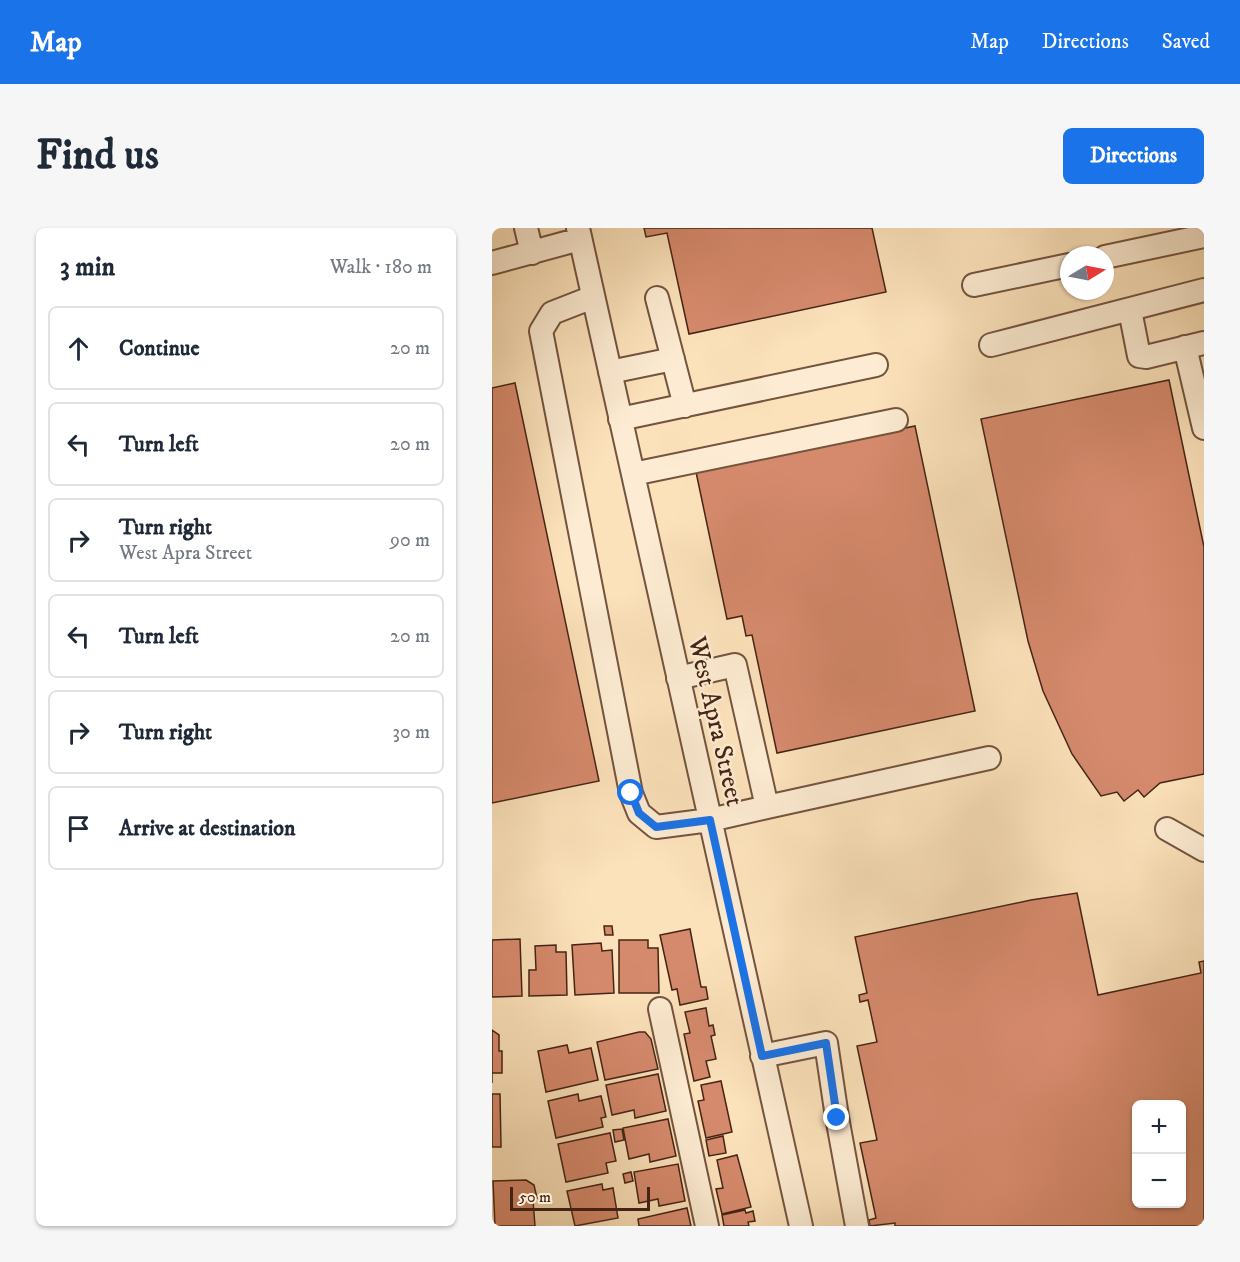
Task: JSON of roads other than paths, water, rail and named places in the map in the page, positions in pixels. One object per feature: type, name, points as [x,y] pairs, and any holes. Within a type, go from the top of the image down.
[{"type":"street","points":[[526,228],[532,253]]},
{"type":"street","points":[[492,263],[532,253],[579,234]]},
{"type":"street","name":"West Apra Street","points":[[579,234],[801,1226]]},
{"type":"street","points":[[1114,253],[1146,238],[1204,236]]},
{"type":"street","points":[[974,285],[1060,267]]},
{"type":"street","points":[[991,345],[1204,290]]},
{"type":"street","points":[[593,297],[552,313],[541,331],[631,793],[639,813],[656,827],[710,820],[989,758]]},
{"type":"street","points":[[657,298],[685,406]]},
{"type":"street","points":[[1130,310],[1139,356],[1146,357],[1195,345],[1204,428]]},
{"type":"street","points":[[610,372],[673,359]]},
{"type":"street","points":[[620,419],[876,365]]},
{"type":"street","points":[[633,474],[896,420]]},
{"type":"street","points":[[678,678],[735,665],[767,807]]},
{"type":"street","points":[[1167,829],[1204,850]]},
{"type":"street","points":[[660,1009],[707,1226]]},
{"type":"street","points":[[762,1056],[826,1043],[857,1226]]}]
